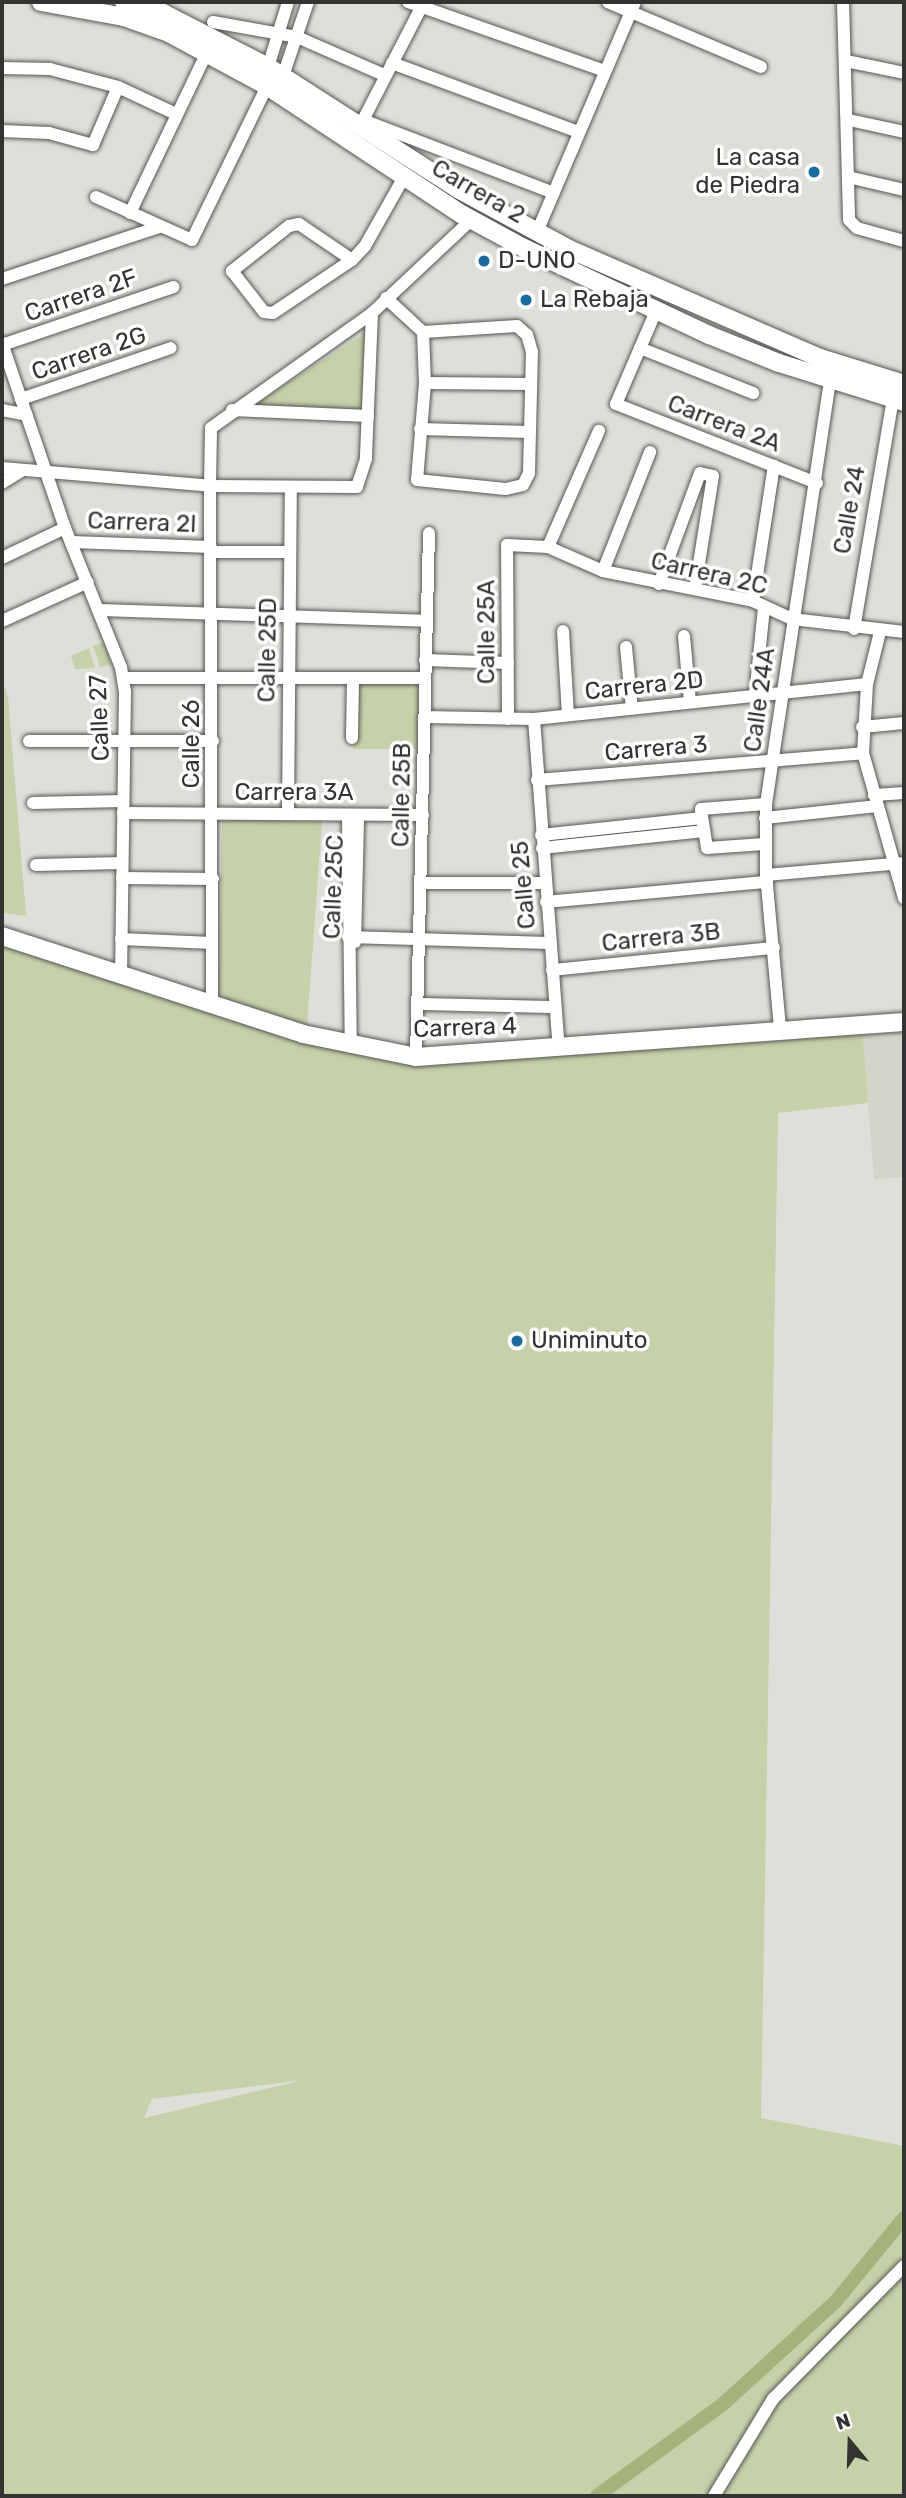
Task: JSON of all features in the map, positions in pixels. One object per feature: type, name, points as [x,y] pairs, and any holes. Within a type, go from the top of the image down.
[{"type":"main road","name":"Carrera 2","points":[[41,2],[124,17],[207,52],[267,86],[467,218],[656,312],[830,380],[899,400]]},
{"type":"main road","name":"Carrera 2","points":[[124,2],[163,13],[275,71],[474,199],[622,274],[820,358],[904,384]]},
{"type":"main road","points":[[446,204],[458,189]]},
{"type":"main road","points":[[467,218],[466,205],[474,199]]},
{"type":"main road","name":"Carrera 4","points":[[2,936],[351,1047],[416,1057],[559,1048],[780,1028],[904,1022]]},
{"type":"street","points":[[275,71],[278,33],[288,2]]},
{"type":"street","points":[[275,71],[297,37],[308,2]]},
{"type":"street","points":[[408,2],[605,71]]},
{"type":"street","points":[[608,2],[633,7],[761,66]]},
{"type":"street","points":[[843,2],[852,225],[904,241]]},
{"type":"street","points":[[422,5],[361,124],[554,192]]},
{"type":"street","points":[[537,232],[633,7]]},
{"type":"street","points":[[213,22],[297,37],[579,132]]},
{"type":"street","points":[[130,213],[207,52]]},
{"type":"street","points":[[846,61],[904,73]]},
{"type":"street","points":[[2,68],[50,69],[118,88],[176,114]]},
{"type":"street","points":[[96,197],[192,240],[267,86]]},
{"type":"street","points":[[2,131],[49,133],[93,145],[118,88]]},
{"type":"street","points":[[849,120],[904,132]]},
{"type":"street","points":[[352,260],[299,224],[289,226],[232,271],[264,312],[273,313],[352,260],[365,246],[404,177]]},
{"type":"street","points":[[848,177],[904,190]]},
{"type":"street","name":"Calle 26","points":[[212,1003],[211,428],[232,410],[372,313],[467,218]]},
{"type":"street","points":[[2,279],[159,227]]},
{"type":"street","name":"Carrera 2F","points":[[2,344],[173,287]]},
{"type":"street","points":[[386,298],[423,332],[425,383],[417,480],[506,489],[523,485],[529,473],[530,343],[517,326],[423,332]]},
{"type":"street","points":[[640,348],[656,312]]},
{"type":"street","points":[[2,468],[49,475],[210,486],[357,487],[366,459],[372,313]]},
{"type":"street","name":"Calle 27","points":[[2,344],[65,527],[123,678],[121,973]]},
{"type":"street","name":"Carrera 2G","points":[[21,400],[171,348]]},
{"type":"street","name":"Carrera 2A","points":[[753,393],[640,348],[616,404],[817,483]]},
{"type":"street","name":"Calle 24A","points":[[780,1028],[766,878],[765,811],[780,693],[817,483],[830,380]]},
{"type":"street","points":[[425,383],[531,384]]},
{"type":"street","name":"Calle 24","points":[[854,629],[899,400]]},
{"type":"street","points":[[2,410],[27,415]]},
{"type":"street","points":[[232,410],[368,416]]},
{"type":"street","points":[[420,429],[529,432]]},
{"type":"street","points":[[548,547],[599,431]]},
{"type":"street","points":[[603,571],[650,452]]},
{"type":"street","points":[[755,696],[759,604],[774,466]]},
{"type":"street","points":[[2,483],[21,471]]},
{"type":"street","points":[[659,584],[700,473],[713,476],[695,589]]},
{"type":"street","name":"Calle 25D","points":[[288,814],[290,488]]},
{"type":"street","points":[[2,558],[65,527]]},
{"type":"street","name":"Calle 25B","points":[[416,1057],[429,533]]},
{"type":"street","name":"Carrera 2I","points":[[72,542],[290,552]]},
{"type":"street","name":"Carrera 2C","points":[[507,545],[548,547],[603,571],[759,604],[792,619],[854,629],[904,632]]},
{"type":"street","name":"Calle 25A","points":[[507,545],[508,719]]},
{"type":"street","points":[[2,621],[88,582]]},
{"type":"street","points":[[99,610],[426,621]]},
{"type":"street","points":[[564,631],[568,715]]},
{"type":"street","points":[[880,632],[867,684],[862,727],[863,752],[876,801],[900,864],[904,898]]},
{"type":"street","points":[[684,636],[690,702]]},
{"type":"street","points":[[626,647],[632,709]]},
{"type":"street","points":[[425,660],[508,663]]},
{"type":"street","points":[[123,678],[425,678]]},
{"type":"street","points":[[352,738],[354,678]]},
{"type":"street","name":"Carrera 2D","points":[[424,717],[534,719],[867,684]]},
{"type":"street","name":"Calle 25","points":[[534,719],[544,883],[559,1048]]},
{"type":"street","points":[[862,727],[904,723]]},
{"type":"street","points":[[29,741],[213,741]]},
{"type":"street","name":"Carrera 3","points":[[537,780],[863,752]]},
{"type":"street","points":[[764,844],[707,848],[701,809],[765,811],[876,801],[904,793]]},
{"type":"street","name":"Carrera 3A","points":[[33,803],[213,814],[423,815]]},
{"type":"street","name":"Calle 25C","points":[[351,1047],[353,815]]},
{"type":"street","points":[[541,841],[703,824]]},
{"type":"street","points":[[36,865],[122,863]]},
{"type":"street","points":[[546,902],[900,864]]},
{"type":"street","points":[[122,878],[213,879]]},
{"type":"street","points":[[421,883],[544,883]]},
{"type":"street","points":[[352,937],[418,942],[549,943]]},
{"type":"street","points":[[121,939],[212,943]]},
{"type":"street","name":"Carrera 3B","points":[[552,970],[774,948]]},
{"type":"street","points":[[418,1003],[555,1007]]},
{"type":"street","points":[[714,2496],[773,2399],[904,2266]]},
{"type":"shaded area","points":[[904,1022],[904,1177],[874,1179],[862,1025]]},
{"type":"green space","points":[[365,333],[365,410],[261,407],[260,401]]},
{"type":"green space","points":[[105,642],[111,665],[100,667],[93,646]]},
{"type":"green space","points":[[89,648],[95,668],[75,669],[71,656]]},
{"type":"green space","points":[[356,680],[420,682],[418,749],[353,749]]},
{"type":"green space","points":[[2,681],[8,697],[26,916],[2,913]]},
{"type":"green space","points":[[222,820],[322,822],[307,1026],[219,998]]},
{"type":"green space","points":[[2,936],[416,1057],[780,1041],[780,1032],[862,1025],[868,1103],[778,1113],[761,2118],[904,2146],[904,2496],[2,2496]],"holes":[[[295,2082],[144,2118],[152,2099]]]},
{"type":"waterway","points":[[597,2496],[723,2404],[836,2301],[904,2218]]},
{"type":"place","name":"La casa de Piedra","points":[[814,172]]},
{"type":"place","name":"D-UNO","points":[[484,261]]},
{"type":"place","name":"La Rebaja","points":[[526,300]]},
{"type":"place","name":"Uniminuto","points":[[517,1341]]}]
